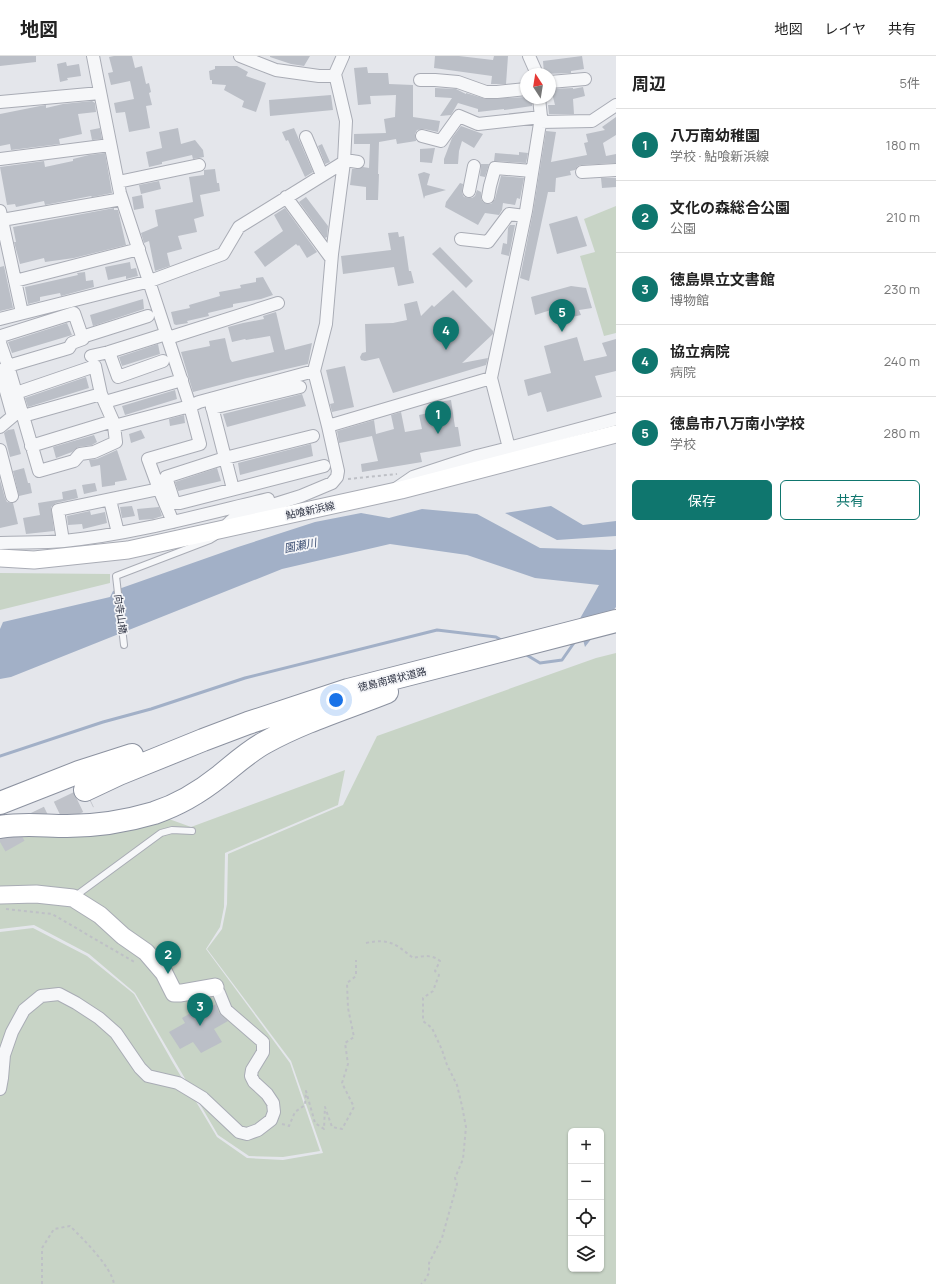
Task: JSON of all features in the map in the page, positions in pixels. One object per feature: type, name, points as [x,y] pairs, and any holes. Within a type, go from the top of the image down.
[{"type":"highway","name":"徳島南環状道路","points":[[616,621],[481,660],[414,682],[301,714],[250,731],[87,794],[131,769],[203,740],[248,723],[348,690],[481,660],[616,628]]},
{"type":"highway","points":[[0,827],[28,825],[89,825],[153,813],[187,798],[210,783],[250,752],[267,742],[310,722],[414,682]]},
{"type":"highway","points":[[0,804],[79,772],[248,718],[348,690]]},
{"type":"main road","name":"鮎喰新浜線","points":[[0,558],[34,560],[128,550],[390,493],[616,434]]},
{"type":"main road","points":[[0,895],[36,894],[73,898],[100,915],[124,936],[146,952],[164,973],[174,993],[215,987]]},
{"type":"street","points":[[93,56],[122,199],[182,380],[200,444],[148,459],[173,522]]},
{"type":"street","points":[[240,56],[276,70],[319,76],[335,76]]},
{"type":"street","points":[[224,529],[237,516],[301,496],[332,483],[337,477],[338,472],[314,370],[326,324],[331,258],[344,161],[346,121],[335,76],[343,56]]},
{"type":"street","points":[[529,56],[534,68]]},
{"type":"street","points":[[420,80],[433,76],[482,86],[486,92],[520,90]]},
{"type":"street","points":[[556,81],[585,79]]},
{"type":"street","points":[[0,102],[100,93]]},
{"type":"street","points":[[509,448],[491,378],[525,216],[540,119],[539,104]]},
{"type":"street","points":[[422,136],[441,141],[459,116],[478,124],[540,119],[592,121],[616,105]]},
{"type":"street","points":[[306,137],[322,175]]},
{"type":"street","points":[[0,159],[110,145]]},
{"type":"street","points":[[0,319],[150,281],[223,254],[239,227],[344,161],[358,162]]},
{"type":"street","points":[[118,182],[199,165]]},
{"type":"street","points":[[474,166],[470,186],[489,192],[495,168],[532,171]]},
{"type":"street","points":[[582,172],[616,170]]},
{"type":"street","points":[[286,197],[331,258]]},
{"type":"street","points":[[22,313],[1,215],[122,199]]},
{"type":"street","points":[[461,239],[488,242],[509,214],[525,216]]},
{"type":"street","points":[[15,281],[139,249]]},
{"type":"street","points":[[16,393],[93,361],[109,352],[278,303]]},
{"type":"street","points":[[74,313],[93,361],[103,398],[113,423],[116,442],[94,452],[80,454],[74,461],[39,471],[16,393],[4,368],[0,343],[2,336],[74,313]]},
{"type":"street","points":[[4,368],[69,348],[72,343],[83,338],[148,316]]},
{"type":"street","points":[[109,352],[118,377],[164,361]]},
{"type":"street","points":[[0,427],[14,416],[2,382],[4,368]]},
{"type":"street","points":[[211,403],[314,370]]},
{"type":"street","points":[[328,426],[491,378]]},
{"type":"street","points":[[23,416],[182,380]]},
{"type":"street","points":[[32,446],[113,423],[190,406],[300,386]]},
{"type":"street","points":[[211,403],[233,489]]},
{"type":"street","points":[[390,493],[413,477],[477,456],[616,419]]},
{"type":"street","points":[[313,436],[225,458],[166,477],[173,499],[176,503],[180,503],[324,466]]},
{"type":"street","points":[[0,450],[12,496]]},
{"type":"street","points":[[0,543],[64,541],[118,533],[173,522],[332,483]]},
{"type":"street","points":[[64,541],[58,510],[159,489]]},
{"type":"street","points":[[110,500],[118,533]]},
{"type":"street","points":[[0,1089],[4,1056],[12,1032],[24,1010],[41,996],[59,994],[99,1018],[116,1033],[140,1068],[148,1076],[178,1083],[203,1098],[239,1132],[247,1134],[258,1130],[271,1120],[274,1112],[273,1102],[254,1082],[251,1076],[252,1070],[262,1052],[263,1042],[226,1010],[215,987]]},
{"type":"lane","name":"向寺山橋","points":[[124,643],[116,576],[210,540],[224,529]]},
{"type":"lane","points":[[73,898],[161,833],[172,830],[192,831]]},
{"type":"path","points":[[0,909],[52,914],[137,963]]},
{"type":"path","points":[[366,943],[378,941],[395,944],[413,958],[425,956],[440,960],[435,971],[439,975],[433,991],[423,998],[423,1021],[432,1028],[457,1085],[466,1127],[466,1138],[463,1159],[455,1178],[457,1184],[450,1213],[442,1238],[429,1263],[429,1273],[424,1282],[421,1284]]},
{"type":"path","points":[[271,1120],[289,1126],[295,1112],[305,1105],[306,1091],[315,1123],[324,1129],[325,1107],[332,1127],[342,1129],[354,1107],[342,1083],[348,1064],[345,1044],[354,1037],[348,1008],[347,983],[356,976],[356,960]]},
{"type":"path","points":[[42,1284],[42,1248],[54,1229],[70,1226],[95,1252],[113,1276],[114,1284]]},
{"type":"green space","points":[[616,206],[616,333],[604,336],[580,256],[595,252],[584,219]]},
{"type":"green space","points":[[0,573],[110,574],[110,583],[0,610]]},
{"type":"green space","points":[[616,653],[616,1284],[0,1284],[0,932],[33,928],[87,956],[134,994],[217,1137],[247,1158],[283,1160],[323,1153],[291,1061],[207,949],[222,929],[227,904],[228,854],[343,805],[377,736],[596,658]]},
{"type":"green space","points":[[345,770],[338,805],[225,853],[224,907],[220,927],[206,949],[290,1063],[320,1151],[283,1157],[249,1156],[218,1135],[135,993],[89,954],[34,925],[0,929],[0,834],[169,819],[191,827]]},
{"type":"water","points":[[551,506],[583,525],[616,521],[616,536],[557,540],[505,513]]},
{"type":"water","name":"園瀬川","points":[[422,509],[477,514],[540,548],[616,549],[616,607],[585,647],[578,622],[599,585],[535,578],[467,555],[390,544],[282,569],[11,677],[0,679],[0,629],[3,622],[110,597],[113,591],[238,547],[315,522],[361,513],[389,518]]},
{"type":"building","points":[[0,56],[36,56],[36,62],[0,66]]},
{"type":"building","points":[[132,56],[135,68],[142,66],[146,84],[149,83],[151,92],[149,93],[152,105],[146,106],[150,128],[129,132],[125,112],[116,113],[114,103],[134,99],[130,81],[111,85],[108,73],[113,72],[109,57]]},
{"type":"building","points":[[270,56],[310,56],[304,66],[291,64]]},
{"type":"building","points":[[435,56],[459,56],[493,60],[494,56],[508,56],[506,84],[491,84],[492,76],[434,68]]},
{"type":"building","points":[[582,56],[584,69],[571,71],[571,73],[556,74],[556,68],[544,68],[543,61]]},
{"type":"building","points":[[66,62],[67,66],[79,64],[81,76],[67,78],[68,80],[60,82],[57,64]]},
{"type":"building","points":[[215,66],[237,66],[248,72],[246,76],[266,83],[256,112],[242,107],[244,101],[224,90],[226,85],[212,84],[209,71],[215,69]]},
{"type":"building","points":[[367,67],[368,73],[388,73],[389,84],[413,85],[413,117],[440,121],[438,132],[424,129],[417,130],[415,134],[416,141],[397,144],[396,139],[379,142],[378,200],[366,200],[366,187],[350,185],[352,169],[363,167],[369,168],[370,144],[354,144],[354,134],[386,133],[384,119],[395,117],[396,95],[370,96],[371,104],[358,105],[354,68]]},
{"type":"building","points":[[583,87],[585,96],[573,99],[574,114],[549,114],[548,105],[556,104],[556,89],[573,89]]},
{"type":"building","points":[[435,88],[456,89],[466,94],[486,99],[520,97],[520,104],[532,104],[532,106],[478,112],[478,109],[458,103],[451,115],[440,116],[452,98],[435,97]]},
{"type":"building","points":[[331,95],[333,110],[270,116],[269,100]]},
{"type":"building","points":[[92,101],[95,103],[96,112],[78,114],[82,134],[59,139],[60,144],[11,150],[10,144],[0,146],[0,114],[46,105],[46,108],[63,104]]},
{"type":"building","points":[[616,117],[616,135],[603,143],[606,156],[616,154],[616,163],[581,165],[575,170],[570,171],[571,175],[556,178],[555,192],[548,192],[529,281],[520,278],[533,212],[546,131],[556,132],[551,162],[587,155],[584,143],[588,142],[586,134],[605,130],[602,127]]},
{"type":"building","points":[[461,126],[483,134],[474,148],[462,141],[459,151],[458,164],[444,164],[444,159],[452,138]]},
{"type":"building","points":[[100,128],[102,139],[92,140],[90,130]]},
{"type":"building","points":[[178,128],[181,144],[195,140],[203,150],[204,157],[193,159],[192,155],[162,162],[162,164],[149,167],[146,152],[162,148],[159,132]]},
{"type":"building","points":[[294,128],[313,172],[305,177],[288,140],[286,141],[282,132]]},
{"type":"building","points":[[322,144],[330,162],[325,164],[318,146]]},
{"type":"building","points":[[435,148],[432,163],[420,162],[420,149]]},
{"type":"building","points":[[519,152],[528,153],[526,163],[494,161],[495,153],[519,155]]},
{"type":"building","points":[[105,153],[112,193],[45,205],[44,201],[16,207],[15,204],[7,205],[0,167],[44,161],[45,167],[73,161],[73,159],[89,155]]},
{"type":"building","points":[[481,164],[489,164],[485,177],[480,176]]},
{"type":"building","points":[[215,169],[220,191],[200,195],[204,216],[194,219],[197,232],[178,236],[182,249],[167,253],[170,266],[155,271],[149,241],[144,243],[141,233],[158,226],[155,210],[193,202],[189,177],[204,175],[204,170]]},
{"type":"building","points":[[424,172],[430,174],[427,185],[446,190],[425,196],[424,199],[418,174]]},
{"type":"building","points":[[501,176],[524,178],[520,199],[517,198],[515,205],[503,203],[502,210],[499,215],[485,213],[478,225],[445,207],[446,202],[460,183],[463,184],[462,193],[464,197],[472,198],[475,196],[477,190],[481,192],[481,199],[483,202],[491,204],[495,199]]},
{"type":"building","points":[[601,178],[616,178],[616,187],[602,188]]},
{"type":"building","points":[[159,181],[161,189],[141,194],[139,185]]},
{"type":"building","points":[[142,195],[144,208],[134,210],[132,197]]},
{"type":"building","points":[[306,197],[328,226],[327,237],[325,238],[299,202]]},
{"type":"building","points":[[114,208],[114,210],[118,210],[126,245],[74,258],[45,262],[44,258],[20,264],[14,242],[16,242],[13,227]]},
{"type":"building","points":[[285,208],[317,252],[307,258],[299,245],[298,246],[296,244],[265,267],[254,252],[283,231],[274,215]]},
{"type":"building","points":[[577,216],[587,246],[557,254],[549,224]]},
{"type":"building","points":[[510,225],[515,225],[509,256],[501,254],[503,243],[507,244],[508,228]]},
{"type":"building","points":[[398,232],[399,237],[404,236],[409,271],[411,271],[414,283],[398,286],[394,267],[343,274],[341,256],[391,250],[388,233]]},
{"type":"building","points":[[440,247],[473,281],[466,288],[432,254]]},
{"type":"building","points":[[130,262],[131,269],[136,268],[138,276],[126,279],[126,276],[108,280],[105,267]]},
{"type":"building","points":[[4,266],[13,308],[0,311],[0,267]]},
{"type":"building","points":[[85,272],[86,281],[93,280],[94,287],[61,296],[60,293],[40,297],[40,301],[28,304],[25,287],[78,275],[77,273]]},
{"type":"building","points":[[263,277],[273,295],[261,299],[233,304],[233,307],[208,313],[209,316],[187,321],[188,323],[174,324],[171,312],[190,308],[189,305],[220,296],[219,292],[241,288],[240,285],[256,282],[256,278]]},
{"type":"building","points":[[571,286],[586,288],[592,308],[579,310],[581,315],[555,321],[551,310],[535,315],[531,297]]},
{"type":"building","points":[[453,290],[493,331],[493,334],[462,363],[488,358],[486,365],[393,393],[379,358],[365,361],[361,360],[360,357],[362,353],[366,352],[365,324],[393,323],[407,320],[404,304],[417,301],[421,316],[432,305],[434,307]]},
{"type":"building","points":[[143,299],[144,309],[93,326],[90,315]]},
{"type":"building","points":[[276,312],[285,350],[312,343],[308,364],[193,392],[181,352],[210,346],[209,341],[225,338],[232,362],[274,352],[270,336],[232,342],[228,327],[264,319],[263,316]]},
{"type":"building","points":[[67,323],[72,335],[12,353],[8,342]]},
{"type":"building","points":[[577,337],[584,361],[607,356],[602,343],[616,339],[616,371],[595,376],[602,397],[547,412],[541,392],[528,396],[524,380],[551,373],[544,346]]},
{"type":"building","points":[[158,344],[160,354],[122,366],[119,357]]},
{"type":"building","points":[[345,366],[354,407],[332,412],[330,404],[334,403],[326,370]]},
{"type":"building","points":[[86,377],[89,388],[28,407],[25,398]]},
{"type":"building","points":[[175,390],[177,399],[125,415],[122,406]]},
{"type":"building","points":[[302,394],[306,406],[227,427],[223,414]]},
{"type":"building","points":[[451,400],[455,427],[458,427],[461,446],[420,453],[422,462],[362,472],[361,464],[378,461],[372,436],[339,443],[337,431],[374,420],[376,434],[394,429],[391,415],[401,412],[405,432],[422,429],[419,415],[433,412],[431,403]]},
{"type":"building","points":[[184,415],[185,423],[170,426],[169,419]]},
{"type":"building","points":[[14,429],[21,454],[10,457],[4,433],[8,430]]},
{"type":"building","points":[[141,430],[145,438],[131,443],[129,434]]},
{"type":"building","points":[[94,435],[97,442],[92,445],[78,447],[72,452],[56,458],[53,447]]},
{"type":"building","points":[[311,444],[313,456],[240,475],[238,463]]},
{"type":"building","points":[[117,450],[127,480],[115,482],[115,485],[102,487],[100,465],[91,467],[89,460],[97,459]]},
{"type":"building","points":[[24,468],[32,493],[19,496],[13,471]]},
{"type":"building","points":[[217,468],[221,481],[178,491],[175,482]]},
{"type":"building","points":[[0,480],[7,502],[13,503],[18,524],[0,528]]},
{"type":"building","points":[[95,483],[97,491],[84,494],[82,485]]},
{"type":"building","points":[[76,489],[78,498],[56,503],[51,507],[54,531],[26,534],[23,518],[40,515],[38,503],[63,499],[62,492]]},
{"type":"building","points":[[132,506],[135,516],[122,518],[120,507]]},
{"type":"building","points":[[159,507],[162,516],[153,519],[139,520],[137,509]]},
{"type":"building","points":[[90,511],[91,515],[105,512],[107,523],[83,529],[82,524],[68,525],[67,516]]},
{"type":"building","points":[[216,1004],[219,1013],[228,1021],[214,1029],[222,1042],[201,1053],[193,1042],[180,1049],[169,1032],[185,1023],[182,1018],[196,1010],[198,1014]]},
{"type":"waterway","points":[[0,756],[245,678],[437,630],[496,637],[503,641]]},
{"type":"waterway","points":[[525,654],[540,663],[562,660],[576,640]]},
{"type":"tunnel","points":[[0,842],[21,830],[89,797]]},
{"type":"place","name":"徳島市八万南小学校","points":[[562,332]]},
{"type":"place","name":"協立病院","points":[[446,350]]},
{"type":"place","name":"八万南幼稚園","points":[[438,434]]},
{"type":"place","name":"文化の森総合公園","points":[[168,974]]},
{"type":"place","name":"徳島県立文書館","points":[[200,1026]]}]
